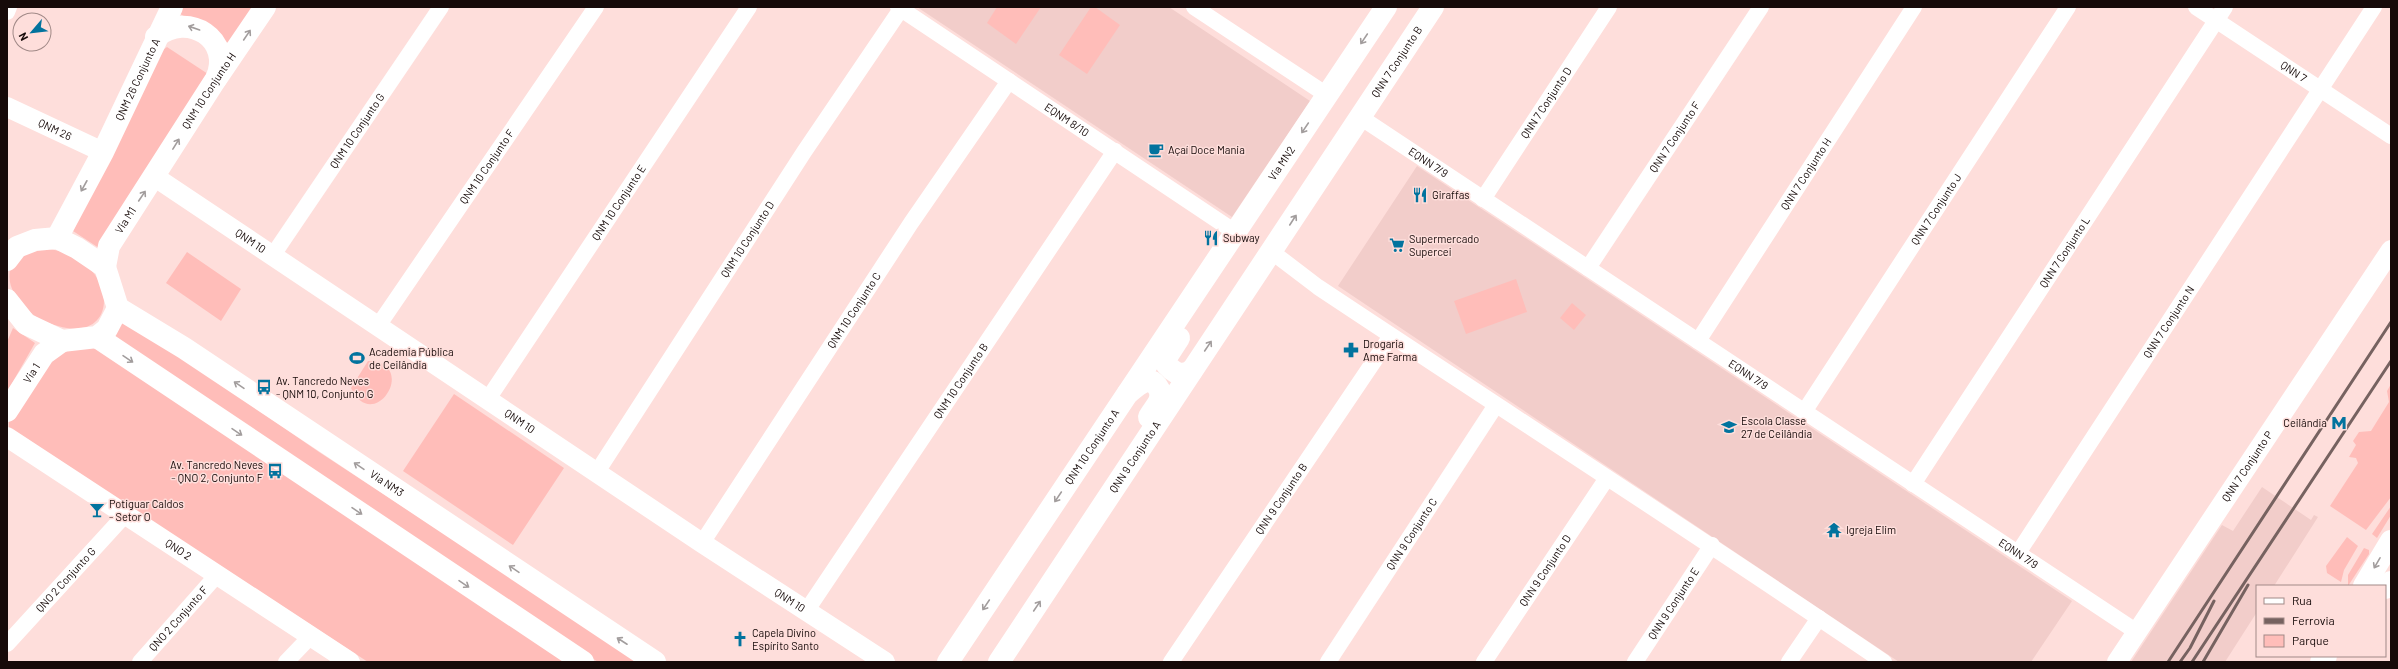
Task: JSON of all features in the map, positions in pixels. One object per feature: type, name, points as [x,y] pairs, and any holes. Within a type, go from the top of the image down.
[{"type":"main road","name":"QNM 26 Conjunto A","points":[[103,152],[156,37],[172,7]]},
{"type":"main road","name":"QNM 10 Conjunto H","points":[[155,177],[214,82],[265,7]]},
{"type":"main road","name":"Via MN2","points":[[1235,232],[1386,7]]},
{"type":"main road","points":[[1272,252],[1363,112],[1383,65],[1420,7]]},
{"type":"main road","name":"QNN 7 Conjunto B","points":[[1363,112],[1433,7]]},
{"type":"main road","points":[[156,37],[163,32],[178,26],[195,28],[208,35],[214,43],[220,58],[220,67],[214,82]]},
{"type":"main road","points":[[57,238],[103,152]]},
{"type":"main road","name":"Via M1","points":[[105,267],[109,246],[155,177]]},
{"type":"main road","points":[[1192,370],[1184,375],[1180,375],[1171,370],[1166,358],[1219,276],[1249,211]]},
{"type":"main road","name":"QNM 10 Conjunto A","points":[[948,662],[1235,232]]},
{"type":"main road","points":[[9,309],[34,329],[62,341],[96,337],[107,329],[118,308],[105,267],[76,248],[57,238],[36,240],[10,250]]},
{"type":"main road","name":"QNN 9 Conjunto A","points":[[999,662],[1272,252]]},
{"type":"main road","name":"Via NM3","points":[[118,308],[184,348],[655,662]]},
{"type":"main road","points":[[96,337],[583,662]]},
{"type":"main road","name":"Via 1","points":[[7,411],[44,354],[62,341]]},
{"type":"main road","points":[[1068,560],[1092,500],[1160,399],[1161,393],[1156,385],[1148,381],[1141,382],[1126,395]]},
{"type":"main road","points":[[2365,585],[2391,541]]},
{"type":"street","points":[[7,12],[10,7]]},
{"type":"street","name":"QNM 10 Conjunto G","points":[[273,255],[441,7]]},
{"type":"street","name":"QNM 10 Conjunto F","points":[[378,326],[596,7]]},
{"type":"street","name":"QNM 10 Conjunto E","points":[[488,399],[749,7]]},
{"type":"street","name":"QNN 7 Conjunto D","points":[[1483,199],[1609,7]]},
{"type":"street","name":"QNN 7 Conjunto F","points":[[1588,268],[1761,7]]},
{"type":"street","name":"QNN 7 Conjunto H","points":[[1698,341],[1914,7]]},
{"type":"street","name":"QNN 7 Conjunto J","points":[[1804,412],[2068,7]]},
{"type":"street","name":"QNN 7","points":[[2196,7],[2391,136]]},
{"type":"street","name":"QNN 7 Conjunto L","points":[[1913,484],[2225,7]]},
{"type":"street","name":"QNN 7 Conjunto N","points":[[2018,553],[2319,89],[2374,7]]},
{"type":"street","name":"EQNM 8/10","points":[[899,8],[1235,232]]},
{"type":"street","name":"QNM 10 Conjunto D","points":[[597,472],[899,8]]},
{"type":"street","points":[[1205,10],[1327,96]]},
{"type":"street","name":"QNM 10 Conjunto C","points":[[702,543],[911,223],[1009,81]]},
{"type":"street","name":"QNM 26","points":[[7,107],[103,152]]},
{"type":"street","name":"EQNN 7/9","points":[[1363,112],[1483,199],[2137,632]]},
{"type":"street","name":"QNM 10 Conjunto B","points":[[807,610],[1115,151]]},
{"type":"street","name":"QNM 10","points":[[155,177],[702,543],[885,662]]},
{"type":"street","name":"QNN 7 Conjunto P","points":[[2117,662],[2391,250]]},
{"type":"street","points":[[1272,252],[1318,287],[1391,336],[1712,545],[1884,662]]},
{"type":"street","name":"QNN 9 Conjunto B","points":[[1171,662],[1391,336]]},
{"type":"street","name":"QNN 9 Conjunto C","points":[[1328,662],[1496,405]]},
{"type":"street","name":"QNO 2","points":[[7,437],[124,516],[350,662]]},
{"type":"street","name":"QNN 9 Conjunto D","points":[[1484,662],[1607,478]]},
{"type":"street","name":"QNO 2 Conjunto G","points":[[7,644],[124,516]]},
{"type":"street","name":"QNN 9 Conjunto E","points":[[1635,662],[1712,545]]},
{"type":"street","name":"QNO 2 Conjunto F","points":[[140,662],[217,576]]},
{"type":"street","points":[[1789,662],[1819,618]]},
{"type":"street","points":[[286,662],[310,637]]},
{"type":"shaded area","points":[[917,7],[1169,7],[1310,101],[1232,217]]},
{"type":"shaded area","points":[[1417,166],[2072,601],[2031,662],[1899,662],[1338,286]]},
{"type":"shaded area","points":[[2262,487],[2311,520],[2314,515],[2318,517],[2275,585],[2256,585],[2256,614],[2225,662],[2131,662],[2222,525],[2233,531]]},
{"type":"green space","points":[[180,7],[255,7],[230,44],[177,12]]},
{"type":"green space","points":[[997,7],[1041,7],[1016,44],[987,23]]},
{"type":"green space","points":[[1091,7],[1095,7],[1120,25],[1087,74],[1059,55]]},
{"type":"green space","points":[[167,47],[208,74],[99,248],[73,231],[157,54]]},
{"type":"green space","points":[[33,248],[61,252],[82,262],[96,277],[103,294],[103,310],[95,322],[80,328],[58,326],[37,318],[22,304],[10,284],[11,266]]},
{"type":"green space","points":[[187,252],[241,289],[221,321],[166,283]]},
{"type":"green space","points":[[1516,279],[1527,312],[1466,334],[1454,301]]},
{"type":"green space","points":[[1572,303],[1586,315],[1574,330],[1560,318]]},
{"type":"green space","points":[[124,318],[319,452],[640,662],[598,662],[127,349],[111,338]]},
{"type":"green space","points":[[13,328],[35,343],[7,392],[7,342]]},
{"type":"green space","points":[[89,347],[97,349],[569,662],[368,662],[9,428],[9,421],[56,353]]},
{"type":"green space","points":[[368,361],[383,364],[391,372],[392,383],[388,393],[380,401],[371,404],[360,401],[351,388]]},
{"type":"green space","points":[[2391,384],[2391,497],[2366,530],[2330,506],[2358,463],[2356,458],[2349,457],[2356,445],[2353,441],[2359,432],[2371,431],[2389,402],[2387,391]]},
{"type":"green space","points":[[454,394],[564,468],[513,545],[403,471]]},
{"type":"green space","points":[[2391,506],[2391,515],[2377,538],[2372,534]]},
{"type":"green space","points":[[2347,537],[2358,546],[2344,570],[2341,582],[2327,573],[2326,566]]},
{"type":"green space","points":[[2364,548],[2369,550],[2369,554],[2349,585],[2348,575]]},
{"type":"railway","points":[[2168,662],[2391,322]]},
{"type":"railway","points":[[2192,662],[2391,361]]},
{"type":"railway","points":[[2203,662],[2248,585]]},
{"type":"railway","points":[[2180,662],[2190,648],[2214,601]]},
{"type":"place","name":"Açaí Doce Mania","points":[[1156,150]]},
{"type":"place","name":"Giraffas","points":[[1420,195]]},
{"type":"place","name":"Subway","points":[[1211,238]]},
{"type":"place","name":"Supermercado Supercei","points":[[1397,245]]},
{"type":"place","name":"Drogaria Ame Farma","points":[[1351,350]]},
{"type":"place","name":"Academia Pública de Ceilândia","points":[[357,358]]},
{"type":"place","name":"Av. Tancredo Neves - QNM 10, Conjunto G","points":[[264,387]]},
{"type":"place","name":"Ceilândia","points":[[2339,423]]},
{"type":"place","name":"Escola Classe 27 de Ceilândia","points":[[1729,427]]},
{"type":"place","name":"Av. Tancredo Neves - QNO 2, Conjunto F","points":[[275,471]]},
{"type":"place","name":"Potiguar Caldos - Setor O","points":[[97,510]]},
{"type":"place","name":"Igreja Elim","points":[[1834,530]]},
{"type":"place","name":"Capela Divino Espírito Santo","points":[[740,639]]}]
